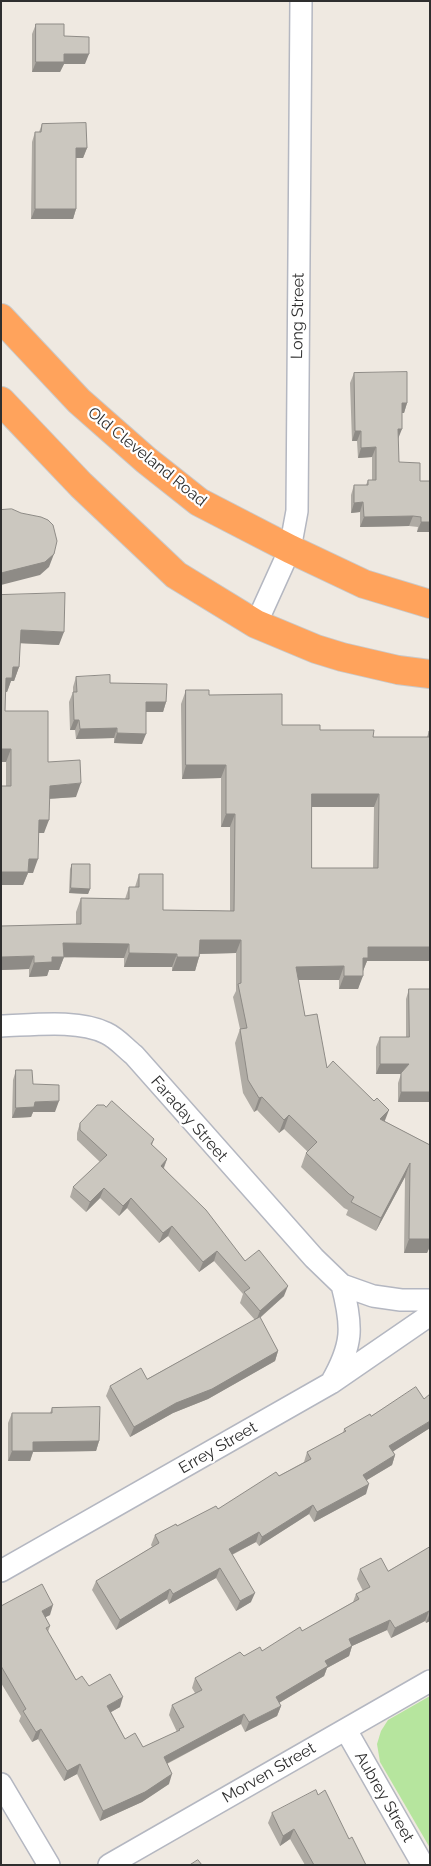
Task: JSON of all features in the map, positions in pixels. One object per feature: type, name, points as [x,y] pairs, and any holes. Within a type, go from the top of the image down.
[{"type":"highway","name":"Old Cleveland Road","points":[[1,318],[79,401],[146,460],[199,502],[290,549],[364,584],[430,604]]},
{"type":"highway","points":[[1,402],[87,491],[176,576],[256,624],[316,649],[342,658],[398,670],[430,674]]},
{"type":"street","name":"Long Street","points":[[256,624],[290,549],[297,511],[301,1]]},
{"type":"street","name":"Faraday Street","points":[[1,1026],[67,1025],[92,1028],[107,1033],[134,1055],[314,1258],[342,1285],[373,1296],[402,1300],[430,1300]]},
{"type":"street","points":[[331,1383],[341,1366],[348,1348],[350,1328],[342,1285]]},
{"type":"street","name":"Errey Street","points":[[1,1571],[331,1383],[430,1315]]},
{"type":"street","name":"Morven Street","points":[[108,1865],[430,1682]]},
{"type":"street","name":"Aubrey Street","points":[[346,1730],[423,1865]]},
{"type":"street","points":[[1,1784],[49,1865]]},
{"type":"green space","points":[[430,1696],[430,1848],[380,1762],[377,1744],[381,1731],[388,1720]]},
{"type":"building","points":[[36,24],[64,24],[64,36],[89,37],[89,54],[64,54],[64,62],[36,62]]},
{"type":"building","points":[[86,123],[87,148],[76,148],[76,209],[35,209],[35,132],[41,132],[42,124]]},
{"type":"building","points":[[407,372],[407,403],[402,403],[402,429],[398,429],[399,462],[420,463],[420,481],[430,481],[430,522],[421,522],[421,517],[413,516],[364,517],[363,502],[354,503],[354,485],[368,485],[368,480],[376,480],[376,447],[361,448],[361,431],[355,431],[354,373]]},
{"type":"building","points":[[12,509],[48,520],[53,525],[57,541],[54,554],[45,562],[1,573],[1,510]]},
{"type":"building","points":[[65,593],[64,632],[21,630],[19,667],[13,667],[12,678],[6,678],[5,711],[48,711],[48,762],[80,760],[81,783],[50,786],[49,820],[39,820],[38,859],[29,859],[28,872],[1,872],[1,786],[11,786],[11,749],[1,749],[1,595]]},
{"type":"building","points":[[110,675],[110,683],[167,684],[166,702],[146,702],[146,734],[117,733],[117,728],[80,729],[79,720],[74,720],[73,692],[77,692],[76,677]]},
{"type":"building","points":[[186,690],[209,690],[209,695],[282,694],[282,725],[320,725],[320,730],[374,730],[373,737],[429,737],[430,731],[430,947],[368,947],[368,958],[363,958],[363,976],[344,976],[344,966],[296,967],[305,1016],[317,1014],[327,1068],[333,1061],[374,1101],[377,1098],[389,1110],[380,1119],[430,1145],[430,1239],[409,1239],[410,1163],[381,1218],[351,1202],[354,1197],[306,1153],[317,1142],[289,1115],[284,1120],[262,1097],[259,1098],[248,1080],[240,1029],[247,1028],[238,984],[241,983],[241,940],[200,940],[199,957],[177,957],[177,954],[129,953],[129,944],[63,943],[64,957],[52,957],[52,962],[34,963],[34,956],[1,957],[1,926],[81,924],[81,898],[129,899],[129,887],[139,887],[139,874],[163,874],[163,910],[234,911],[235,814],[226,814],[226,765],[186,765]],"holes":[[[312,794],[379,794],[378,868],[312,868]]]},
{"type":"building","points":[[72,864],[90,864],[90,889],[71,888]]},
{"type":"building","points":[[409,989],[430,989],[430,1092],[401,1092],[401,1073],[409,1064],[380,1064],[380,1037],[409,1037]]},
{"type":"building","points":[[16,1070],[32,1070],[33,1084],[59,1085],[59,1101],[35,1102],[34,1107],[16,1108]]},
{"type":"building","points":[[112,1101],[154,1139],[151,1144],[167,1159],[161,1166],[206,1210],[245,1261],[259,1250],[288,1286],[260,1311],[244,1292],[250,1288],[217,1251],[203,1262],[172,1226],[163,1233],[131,1198],[123,1206],[104,1188],[90,1202],[73,1187],[107,1155],[80,1130],[80,1123],[97,1105],[104,1105],[106,1107]]},
{"type":"building","points":[[260,1317],[278,1351],[212,1389],[176,1403],[134,1427],[110,1386],[141,1368],[147,1379]]},
{"type":"building","points":[[416,1387],[424,1399],[430,1394],[430,1421],[389,1446],[395,1455],[363,1475],[369,1484],[317,1512],[313,1505],[262,1537],[259,1532],[229,1549],[255,1593],[240,1601],[220,1568],[173,1594],[170,1589],[120,1620],[96,1581],[159,1543],[155,1535],[216,1506],[218,1509],[276,1472],[279,1476],[311,1459],[307,1452],[346,1431],[344,1429],[370,1414],[371,1416]]},
{"type":"building","points":[[100,1407],[99,1441],[33,1442],[33,1451],[12,1451],[12,1413],[52,1413],[52,1408]]},
{"type":"building","points":[[430,1547],[430,1613],[429,1611],[395,1628],[390,1620],[349,1639],[352,1646],[325,1661],[328,1666],[276,1697],[281,1706],[249,1722],[244,1714],[164,1757],[172,1774],[145,1792],[103,1811],[80,1764],[67,1771],[41,1729],[36,1732],[23,1711],[26,1709],[1,1666],[1,1606],[42,1584],[53,1605],[42,1611],[50,1626],[46,1628],[76,1680],[82,1676],[89,1686],[110,1674],[123,1697],[107,1706],[125,1739],[135,1733],[143,1747],[184,1727],[172,1705],[202,1690],[195,1678],[240,1652],[244,1656],[260,1647],[262,1651],[300,1627],[302,1631],[359,1599],[356,1594],[370,1587],[360,1569],[381,1558],[388,1571]]},
{"type":"building","points":[[316,1790],[318,1795],[325,1790],[349,1839],[352,1837],[366,1865],[314,1865],[294,1829],[283,1836],[272,1813]]},
{"type":"building","points":[[198,1860],[202,1865],[190,1865]]}]
